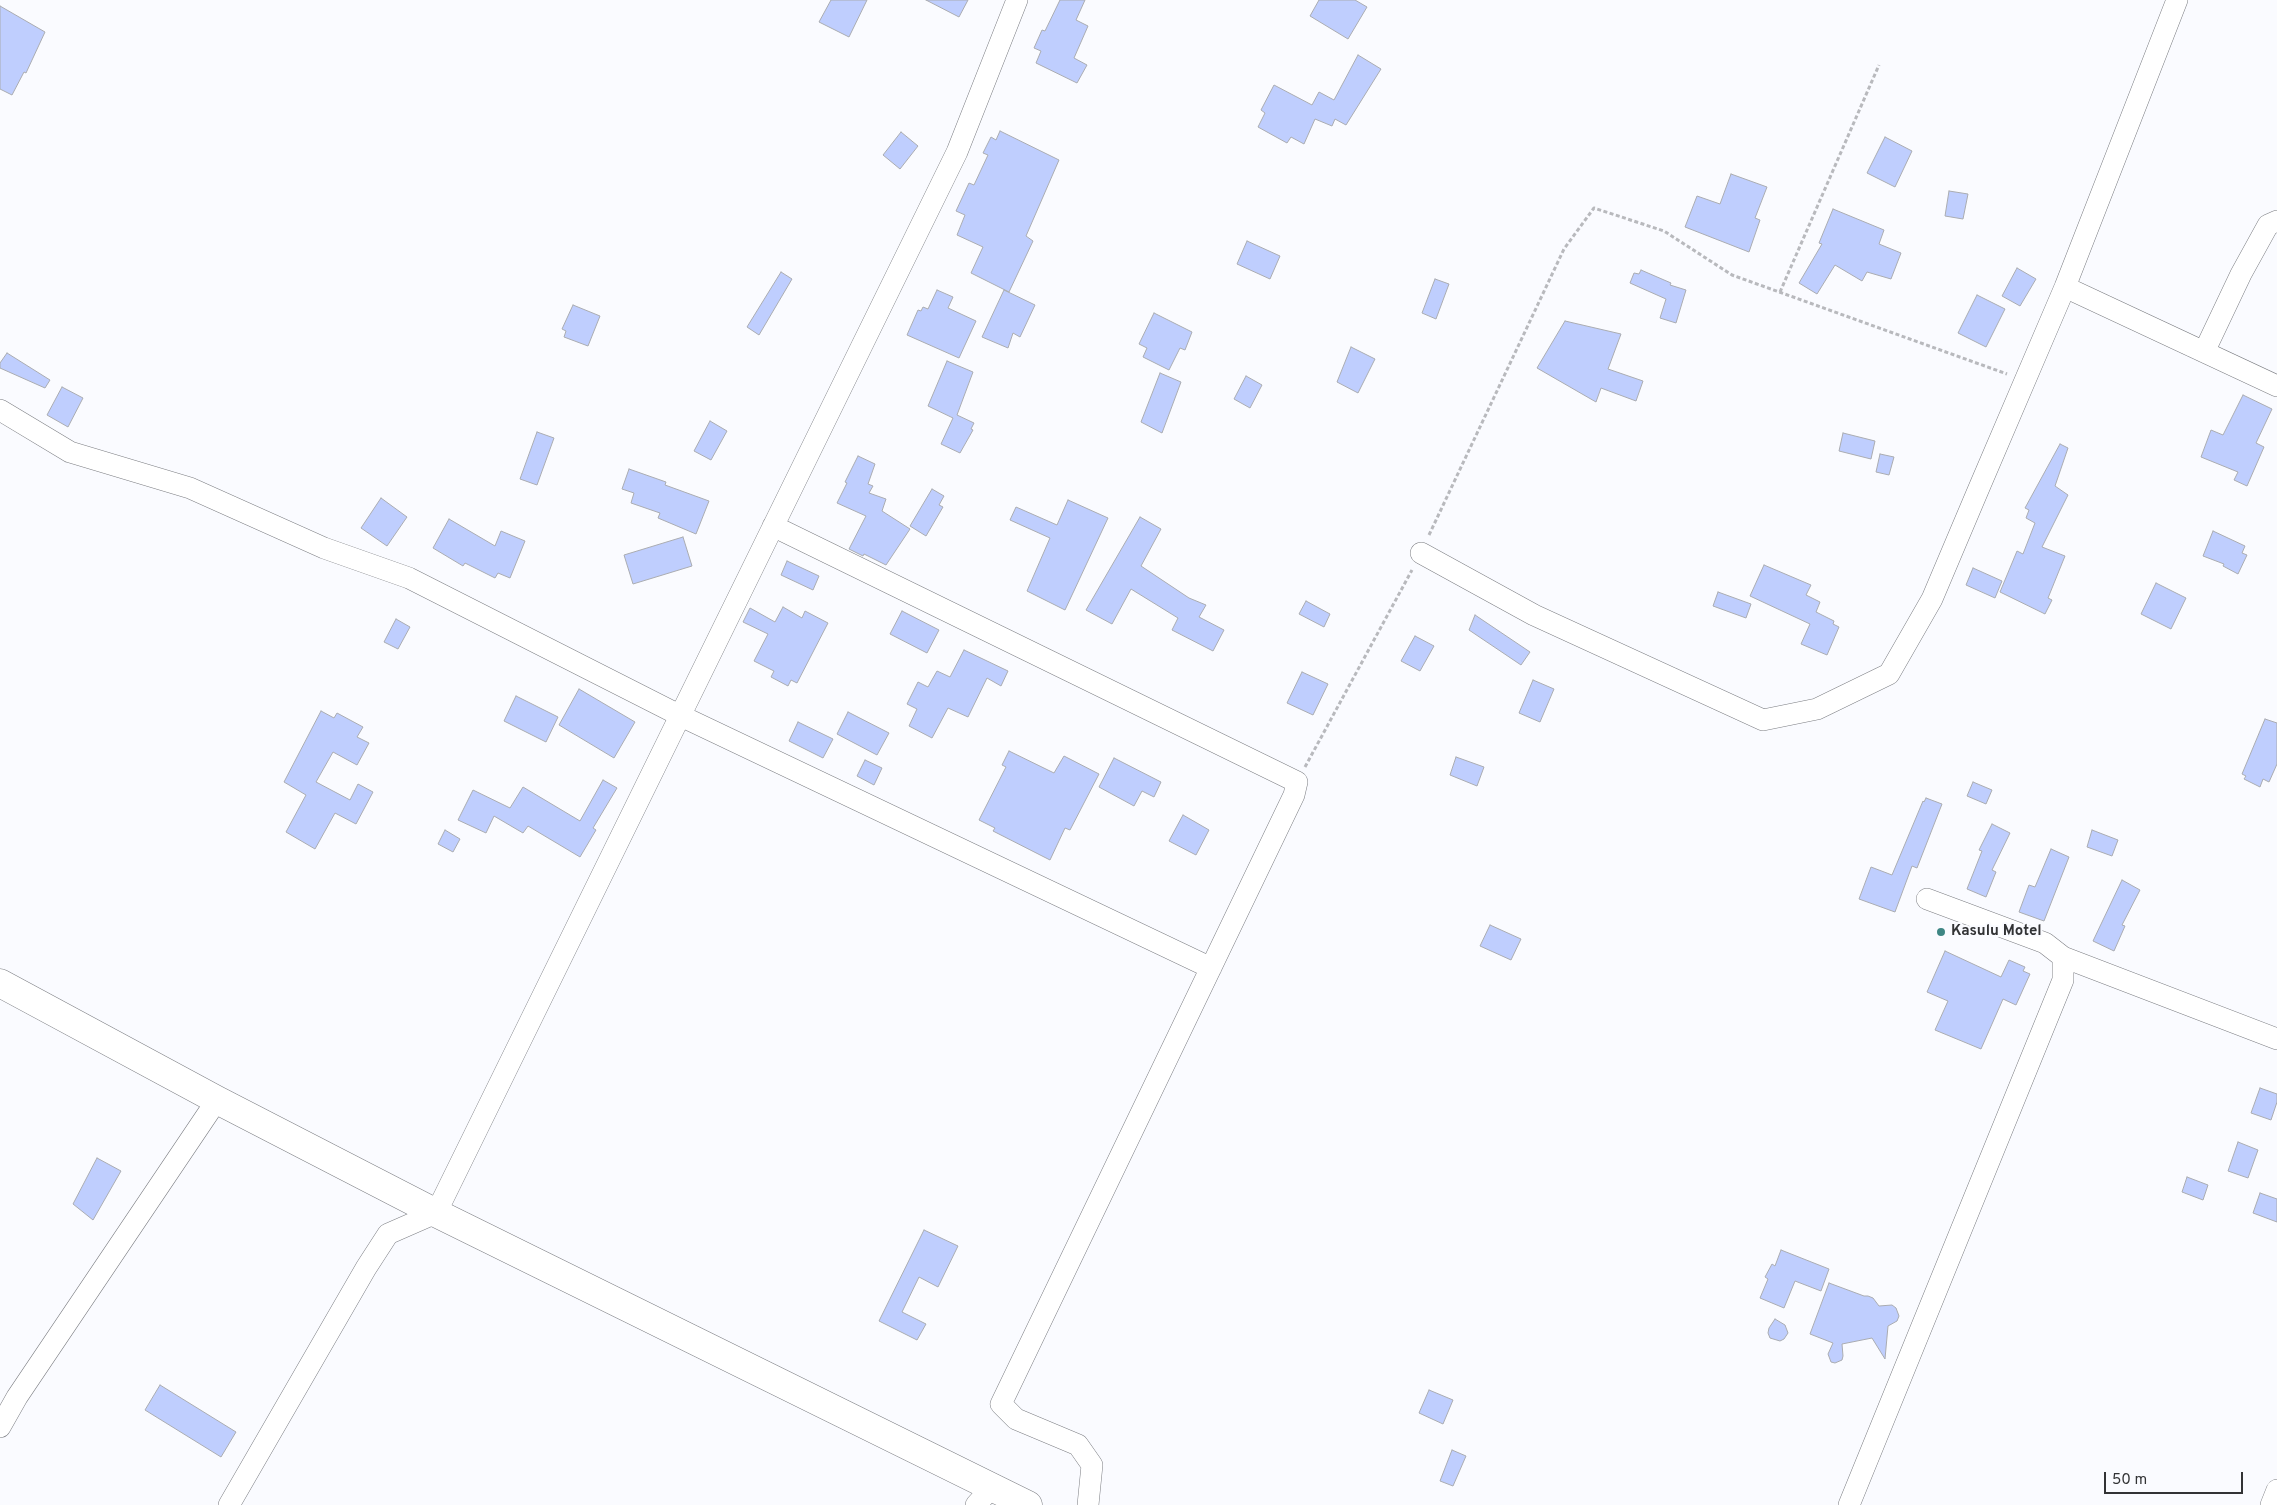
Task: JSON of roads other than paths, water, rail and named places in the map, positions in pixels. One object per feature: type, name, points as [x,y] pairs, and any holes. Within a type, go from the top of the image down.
[{"type":"highway","points":[[0,983],[217,1100],[984,1496],[1028,1505]]},
{"type":"street","points":[[229,1505],[366,1268],[388,1234],[436,1213],[957,152],[1017,0]]},
{"type":"street","points":[[1421,553],[1534,615],[1763,720],[1817,709],[1889,674],[1932,599],[2065,287],[2177,0]]},
{"type":"street","points":[[2204,352],[2241,274],[2268,225],[2277,221]]},
{"type":"street","points":[[2065,287],[2277,386]]},
{"type":"street","points":[[0,410],[70,452],[190,488],[324,548],[409,578],[681,716],[1211,968]]},
{"type":"street","points":[[773,526],[1297,782],[1294,795],[1001,1404],[1016,1420],[1078,1445],[1092,1465],[1088,1505]]},
{"type":"street","points":[[1927,899],[2045,943],[2064,957],[2277,1039]]},
{"type":"street","points":[[1849,1505],[2063,980],[2064,957]]},
{"type":"street","points":[[0,1427],[17,1397],[217,1100]]},
{"type":"street","points":[[2271,1505],[2277,1490]]},
{"type":"place","name":"Kasulu Motel","points":[[1941,932]]}]
